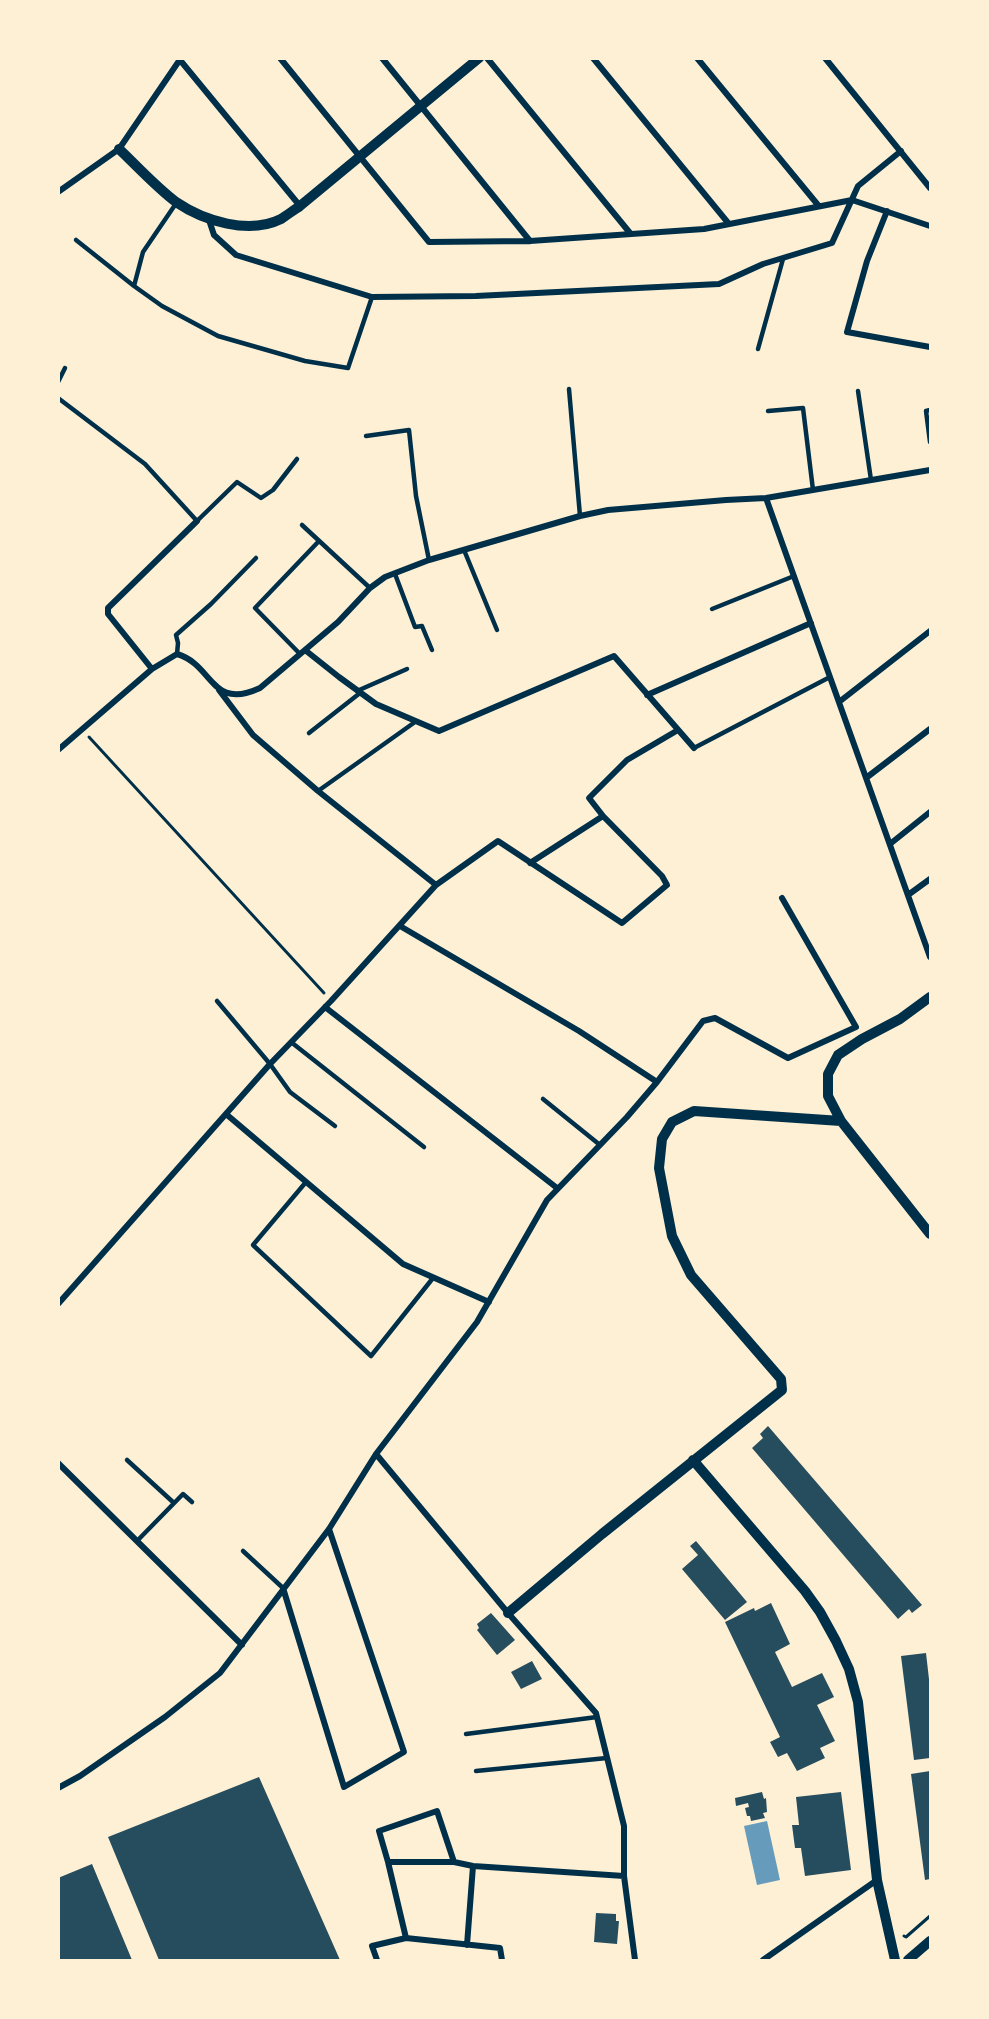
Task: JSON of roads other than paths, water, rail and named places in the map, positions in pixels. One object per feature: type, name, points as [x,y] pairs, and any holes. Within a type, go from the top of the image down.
[{"type":"street","points":[[280,58],[429,242],[530,241],[704,230],[818,205],[852,200],[930,226]]},
{"type":"street","points":[[382,58],[530,241]]},
{"type":"street","points":[[119,149],[177,202],[209,219],[242,226],[261,224],[279,219],[300,206],[479,58]]},
{"type":"street","points":[[487,58],[630,233]]},
{"type":"street","points":[[593,58],[729,224]]},
{"type":"street","points":[[697,58],[818,205]]},
{"type":"street","points":[[825,58],[930,188]]},
{"type":"street","points":[[59,189],[119,149],[180,59],[300,206]]},
{"type":"street","points":[[209,219],[214,235],[236,255],[372,297],[476,296],[719,284],[763,264],[832,243],[858,186],[901,152]]},
{"type":"street","points":[[886,211],[867,261],[847,332],[930,347]]},
{"type":"street","points":[[219,690],[230,694],[248,693],[260,688],[338,622],[370,588],[385,577],[429,560],[580,516],[618,509],[766,498],[930,470]]},
{"type":"street","points":[[766,498],[930,957]]},
{"type":"street","points":[[152,669],[113,622],[108,614],[108,608],[197,521]]},
{"type":"street","points":[[648,695],[811,623]]},
{"type":"street","points":[[839,702],[930,631]]},
{"type":"street","points":[[302,652],[376,704],[439,731],[614,656],[694,748]]},
{"type":"street","points":[[58,750],[152,669],[177,654],[188,657],[219,690],[253,735],[436,885]]},
{"type":"street","points":[[866,778],[930,729]]},
{"type":"street","points":[[58,1304],[270,1064],[331,1001],[436,885],[498,841],[622,923],[667,885],[662,876],[603,816],[589,798],[627,760],[678,730]]},
{"type":"street","points":[[890,844],[930,812]]},
{"type":"street","points":[[530,863],[603,816]]},
{"type":"street","points":[[908,895],[930,879]]},
{"type":"street","points":[[782,898],[862,1039]]},
{"type":"street","points":[[400,926],[579,1031],[657,1082]]},
{"type":"street","points":[[930,997],[900,1019],[838,1055],[828,1074],[828,1096],[841,1121],[930,1234]]},
{"type":"street","points":[[325,1007],[556,1188]]},
{"type":"street","points":[[58,1788],[80,1776],[165,1717],[220,1673],[329,1529],[376,1454],[477,1322],[547,1200],[657,1082],[703,1021],[715,1018],[789,1058],[855,1027]]},
{"type":"street","points":[[508,1613],[693,1460],[782,1390],[781,1379],[691,1275],[672,1236],[659,1168],[662,1139],[672,1122],[694,1111],[841,1121]]},
{"type":"street","points":[[226,1114],[403,1264],[489,1302]]},
{"type":"street","points":[[376,1454],[508,1613],[596,1713],[624,1826],[624,1876],[635,1960]]},
{"type":"street","points":[[693,1460],[805,1591],[820,1612],[849,1669],[858,1702],[877,1880],[895,1960]]},
{"type":"street","points":[[58,1463],[242,1645]]},
{"type":"street","points":[[283,1588],[344,1787],[404,1752],[329,1529]]},
{"type":"street","points":[[406,1938],[379,1831],[437,1811],[454,1862]]},
{"type":"street","points":[[388,1862],[454,1862],[473,1866],[624,1876]]},
{"type":"street","points":[[467,1945],[473,1866]]},
{"type":"street","points":[[763,1960],[877,1880]]},
{"type":"street","points":[[377,1960],[372,1946],[406,1938],[500,1948],[502,1960]]},
{"type":"street","points":[[909,1960],[930,1941]]},
{"type":"lane","points":[[134,286],[143,252],[177,202]]},
{"type":"lane","points":[[76,240],[162,306],[218,336],[305,362],[348,368],[372,297]]},
{"type":"lane","points":[[758,349],[783,259]]},
{"type":"lane","points":[[58,382],[65,368]]},
{"type":"lane","points":[[569,388],[580,516]]},
{"type":"lane","points":[[858,391],[871,480]]},
{"type":"lane","points":[[58,398],[145,464],[197,521],[237,482],[261,498],[273,490],[297,459]]},
{"type":"lane","points":[[768,411],[803,408],[813,490]]},
{"type":"lane","points":[[930,410],[926,411],[930,442]]},
{"type":"lane","points":[[366,436],[409,430],[416,496],[429,560]]},
{"type":"lane","points":[[302,525],[370,588]]},
{"type":"lane","points":[[302,652],[255,608],[319,541]]},
{"type":"lane","points":[[464,550],[497,630]]},
{"type":"lane","points":[[177,654],[176,635],[212,604],[256,558]]},
{"type":"lane","points":[[395,574],[415,627],[422,626],[432,650]]},
{"type":"lane","points":[[712,609],[794,576]]},
{"type":"lane","points":[[309,733],[358,692],[408,669]]},
{"type":"lane","points":[[694,748],[830,677]]},
{"type":"lane","points":[[318,790],[415,722]]},
{"type":"lane","points":[[217,1001],[270,1064],[290,1092],[335,1126]]},
{"type":"lane","points":[[291,1042],[424,1147]]},
{"type":"lane","points":[[543,1099],[600,1144]]},
{"type":"lane","points":[[306,1182],[253,1245],[371,1356],[433,1278]]},
{"type":"lane","points":[[128,1460],[174,1503]]},
{"type":"lane","points":[[137,1541],[183,1494],[192,1502]]},
{"type":"lane","points":[[243,1551],[283,1588]]},
{"type":"lane","points":[[466,1734],[597,1717]]},
{"type":"lane","points":[[476,1771],[607,1758]]},
{"type":"water","points":[[767,1821],[780,1880],[757,1885],[744,1826]]}]
